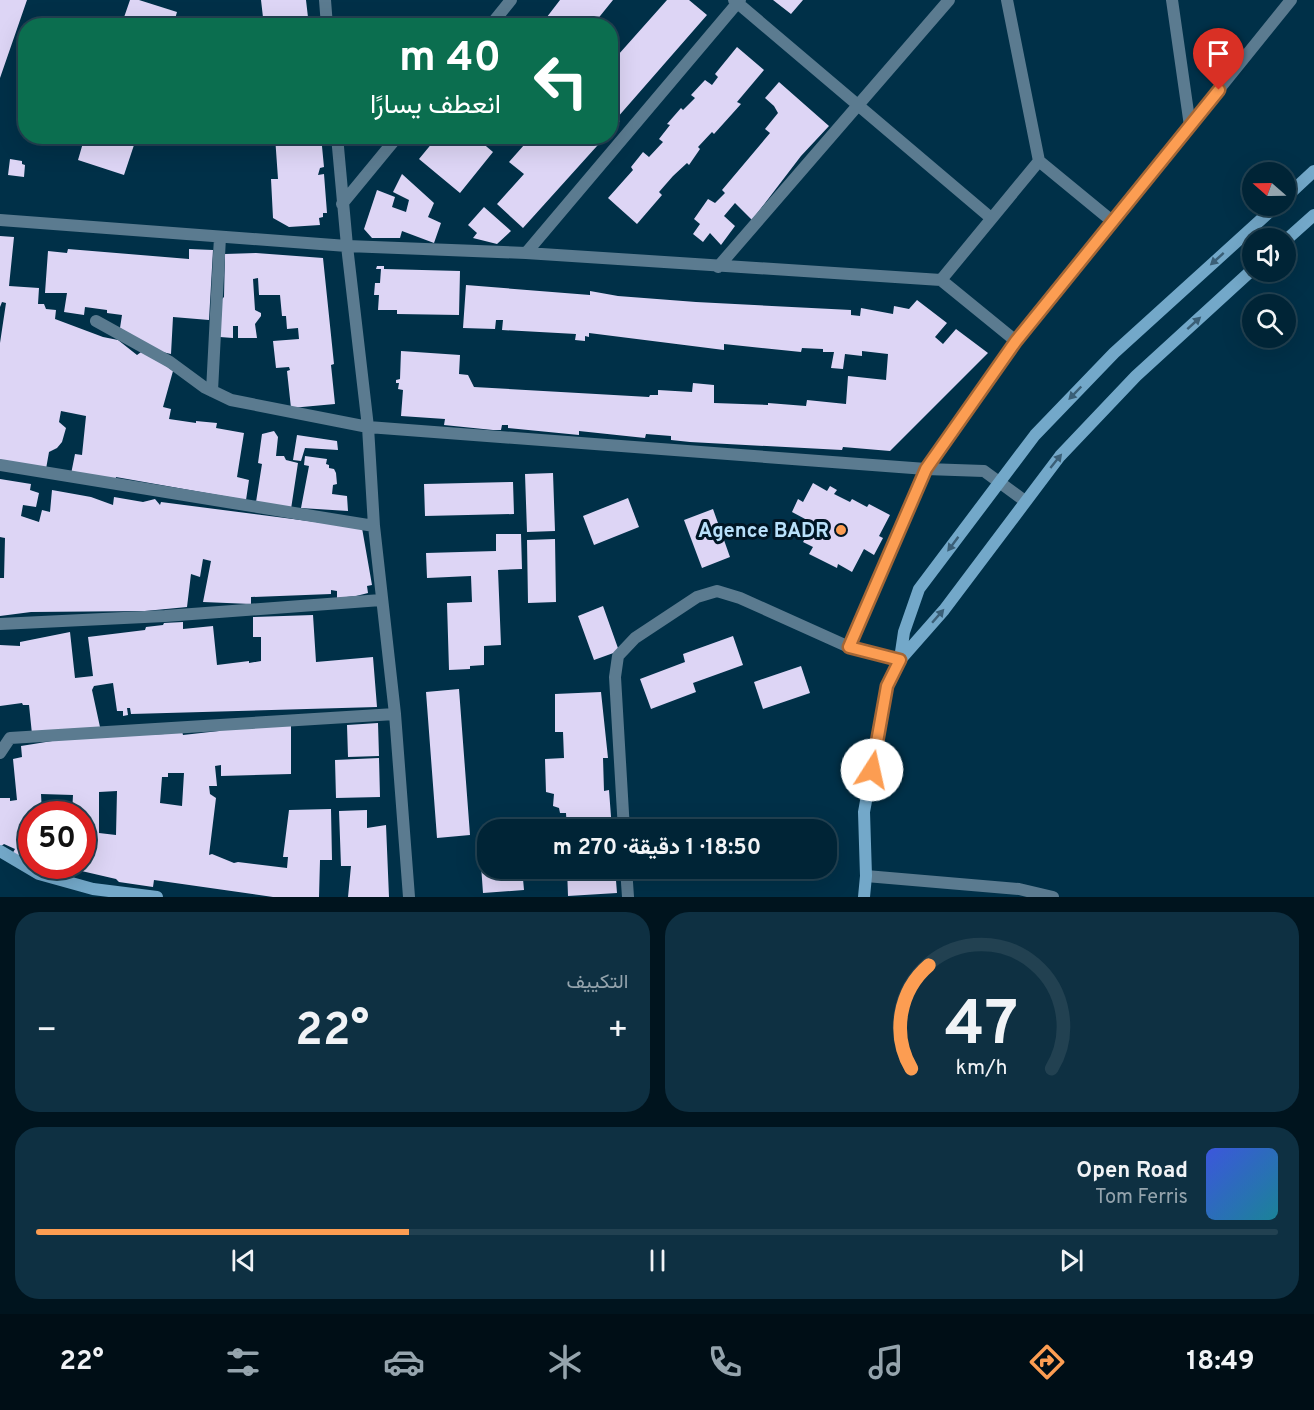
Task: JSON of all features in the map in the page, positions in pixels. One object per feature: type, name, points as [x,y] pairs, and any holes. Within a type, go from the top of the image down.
[{"type":"main road","points":[[1296,187],[1314,171]]},
{"type":"main road","points":[[1296,231],[1314,214]]},
{"type":"main road","points":[[900,660],[904,632],[919,589],[1035,435],[1114,353],[1265,216]]},
{"type":"main road","points":[[864,897],[866,876],[864,812],[887,686],[900,660],[944,610],[1060,456],[1136,376],[1242,279]]},
{"type":"main road","points":[[0,851],[39,874],[93,889],[157,897]]},
{"type":"street","points":[[325,0],[326,18]]},
{"type":"street","points":[[496,18],[511,0]]},
{"type":"street","points":[[718,267],[949,0]]},
{"type":"street","points":[[1007,0],[1039,161],[1112,221]]},
{"type":"street","points":[[1172,0],[1190,126]]},
{"type":"street","points":[[849,647],[926,469],[1016,341],[1291,0]]},
{"type":"street","points":[[618,143],[737,1],[992,218]]},
{"type":"street","points":[[337,144],[368,427],[374,526],[395,714],[409,897]]},
{"type":"street","points":[[342,204],[391,144]]},
{"type":"street","points":[[526,253],[617,144]]},
{"type":"street","points":[[941,280],[1039,161]]},
{"type":"street","points":[[0,220],[347,246],[526,253],[941,280],[1016,341]]},
{"type":"street","points":[[212,391],[219,237]]},
{"type":"street","points":[[96,321],[170,362],[204,387],[231,400],[368,427],[926,469],[984,471],[1025,501]]},
{"type":"street","points":[[0,465],[374,526]]},
{"type":"street","points":[[623,819],[615,677],[618,656],[635,638],[697,597],[717,591],[740,598],[849,647],[900,660]]},
{"type":"street","points":[[0,624],[165,616],[381,600]]},
{"type":"street","points":[[0,753],[10,738],[395,714]]},
{"type":"street","points":[[866,876],[1019,889],[1053,897]]},
{"type":"street","points":[[627,879],[628,897]]},
{"type":"building","points":[[0,0],[27,0],[21,18],[18,18],[18,26],[0,78]]},
{"type":"building","points":[[130,0],[139,0],[177,12],[175,18],[124,18]]},
{"type":"building","points":[[261,0],[306,0],[308,18],[263,18]]},
{"type":"building","points":[[560,0],[613,0],[598,18],[546,18]]},
{"type":"building","points":[[667,0],[689,0],[707,15],[618,117],[618,55]]},
{"type":"building","points":[[773,0],[803,0],[791,14]]},
{"type":"building","points":[[737,47],[764,70],[737,102],[741,104],[714,134],[712,132],[698,147],[700,149],[689,165],[687,163],[659,192],[662,195],[637,224],[608,198],[633,170],[631,167],[643,152],[649,157],[663,142],[659,139],[670,125],[667,124],[681,108],[683,110],[695,98],[691,95],[705,80],[712,85],[718,77],[715,74]]},
{"type":"building","points":[[779,82],[829,126],[801,156],[752,220],[735,203],[724,216],[735,226],[721,245],[710,233],[703,242],[693,234],[700,224],[694,219],[708,199],[715,203],[725,193],[722,190],[770,133],[765,129],[778,113],[765,98]]},
{"type":"building","points":[[83,144],[134,144],[124,175],[78,160]]},
{"type":"building","points":[[276,144],[322,144],[324,167],[320,168],[318,175],[324,174],[327,213],[323,213],[323,217],[319,218],[320,225],[289,227],[273,218],[271,179],[278,179]]},
{"type":"building","points":[[431,144],[484,144],[493,152],[460,193],[419,159]]},
{"type":"building","points":[[525,144],[599,144],[523,228],[497,204],[524,174],[509,162]]},
{"type":"building","points":[[10,159],[22,161],[25,165],[24,177],[8,175]]},
{"type":"building","points":[[402,174],[434,203],[428,217],[441,223],[434,243],[402,231],[400,238],[372,238],[364,229],[377,190],[395,197],[392,207],[406,212],[409,200],[393,192]]},
{"type":"building","points":[[484,207],[511,231],[497,244],[473,238],[477,233],[468,225]]},
{"type":"building","points":[[0,236],[14,237],[9,286],[39,288],[38,304],[44,304],[46,309],[56,310],[55,319],[103,337],[118,340],[137,355],[144,350],[173,371],[163,407],[171,409],[169,419],[217,423],[216,428],[244,433],[237,477],[249,480],[246,500],[116,477],[115,482],[71,474],[75,454],[82,455],[86,416],[61,411],[59,422],[66,428],[62,442],[49,452],[46,469],[0,464],[0,343],[6,303],[2,302],[0,307]]},
{"type":"building","points":[[68,249],[189,259],[189,249],[213,250],[209,320],[173,317],[171,354],[154,350],[120,328],[122,315],[85,307],[84,315],[64,312],[67,293],[45,293],[48,251],[67,253]]},
{"type":"building","points":[[256,253],[323,258],[334,364],[331,365],[335,404],[291,408],[287,371],[290,370],[289,367],[276,368],[273,341],[299,339],[298,328],[287,329],[286,316],[282,316],[280,295],[259,295],[258,278],[253,279],[255,310],[261,313],[255,324],[257,338],[238,338],[238,326],[233,326],[233,338],[220,337],[225,254]]},
{"type":"building","points":[[377,266],[384,266],[384,269],[460,271],[459,315],[397,314],[397,310],[378,310],[379,295],[374,295],[375,283],[380,283],[381,269],[376,269]]},
{"type":"building","points":[[466,285],[590,295],[590,291],[618,296],[696,302],[851,310],[851,315],[860,316],[861,308],[893,314],[894,306],[909,309],[917,300],[947,323],[935,337],[943,344],[956,329],[988,353],[890,451],[843,447],[842,450],[690,442],[671,440],[671,436],[646,434],[645,438],[579,431],[579,435],[508,428],[508,425],[502,425],[501,430],[493,430],[444,425],[445,419],[401,416],[403,390],[398,389],[399,383],[396,383],[396,380],[400,379],[401,351],[460,355],[459,374],[468,375],[474,387],[649,397],[658,395],[658,390],[692,392],[693,383],[714,385],[714,403],[806,406],[807,400],[846,404],[848,376],[886,380],[888,354],[862,351],[862,356],[845,354],[843,369],[831,368],[834,352],[823,352],[823,349],[802,348],[801,352],[724,344],[724,350],[589,333],[589,337],[585,336],[585,341],[575,340],[576,334],[502,330],[503,320],[496,320],[495,329],[463,328]]},
{"type":"building","points":[[274,431],[278,437],[276,456],[284,456],[286,460],[298,463],[291,509],[256,502],[262,464],[258,463],[262,434]]},
{"type":"building","points":[[297,435],[337,441],[338,450],[305,448],[301,461],[293,460]]},
{"type":"building","points":[[305,456],[327,459],[326,464],[336,473],[337,484],[333,485],[332,494],[347,496],[348,511],[301,508],[309,466],[304,465]]},
{"type":"building","points":[[553,473],[555,531],[527,532],[525,474]]},
{"type":"building","points":[[0,479],[31,484],[30,490],[39,493],[36,507],[23,505],[21,516],[39,522],[42,510],[50,512],[52,490],[91,497],[113,505],[114,497],[143,502],[155,499],[160,505],[161,502],[362,528],[372,585],[367,586],[368,593],[337,598],[337,591],[331,590],[331,594],[251,597],[251,604],[203,602],[211,561],[203,559],[200,577],[191,574],[187,607],[145,611],[31,612],[0,616],[0,578],[4,578],[5,538],[0,537]]},
{"type":"building","points":[[513,482],[514,514],[425,516],[424,484]]},
{"type":"building","points":[[813,483],[827,491],[830,486],[837,490],[834,494],[850,502],[852,499],[867,507],[869,504],[890,515],[879,536],[883,538],[874,555],[864,549],[852,572],[838,564],[837,568],[809,554],[813,547],[803,542],[808,533],[802,530],[807,520],[792,512],[798,499],[803,502]]},
{"type":"building","points":[[628,498],[639,527],[594,545],[583,516]]},
{"type":"building","points":[[713,509],[730,557],[702,568],[684,520]]},
{"type":"building","points":[[496,534],[521,534],[522,569],[498,570],[501,645],[484,646],[484,665],[470,666],[470,669],[449,670],[447,603],[472,602],[471,576],[427,578],[426,553],[496,551]]},
{"type":"building","points":[[555,539],[556,602],[528,603],[527,540]]},
{"type":"building","points":[[603,606],[619,651],[594,660],[578,616]]},
{"type":"building","points":[[313,615],[316,662],[373,657],[377,707],[131,714],[130,708],[127,708],[128,715],[123,716],[123,711],[117,711],[113,683],[94,686],[92,690],[100,727],[32,734],[29,705],[22,703],[0,706],[0,645],[20,646],[20,642],[70,632],[75,678],[93,676],[88,637],[145,630],[146,627],[164,623],[183,622],[183,629],[213,626],[217,665],[249,661],[249,663],[261,661],[261,637],[253,637],[253,617]]},
{"type":"building","points":[[733,636],[743,665],[693,683],[696,692],[651,709],[640,679],[685,662],[683,654]]},
{"type":"building","points":[[801,666],[810,693],[763,709],[754,682]]},
{"type":"building","points":[[459,689],[470,835],[437,838],[426,692]]},
{"type":"building","points":[[601,692],[608,758],[603,758],[604,791],[609,790],[611,819],[566,819],[566,813],[560,813],[559,808],[553,806],[554,794],[546,792],[545,759],[564,758],[563,732],[555,732],[555,694]]},
{"type":"building","points":[[378,723],[379,756],[348,757],[347,725]]},
{"type":"building","points":[[291,725],[291,774],[221,776],[221,765],[215,766],[217,786],[209,786],[210,794],[216,798],[209,855],[212,854],[234,863],[287,868],[288,857],[283,857],[289,810],[331,809],[332,860],[320,860],[319,897],[273,897],[154,880],[153,887],[119,882],[116,879],[96,874],[96,801],[73,801],[73,795],[41,794],[41,801],[18,801],[18,859],[11,856],[15,849],[4,844],[0,847],[0,798],[10,798],[10,801],[17,800],[13,759],[22,757],[21,746],[71,738],[165,734],[182,731],[183,735],[219,731],[219,728]],"holes":[[[168,773],[184,773],[182,806],[160,803],[162,777],[168,777]],[[117,791],[116,835],[99,833],[99,792]]]},
{"type":"building","points":[[379,758],[380,797],[336,798],[335,760]]},
{"type":"building","points":[[367,810],[367,828],[386,825],[389,897],[348,897],[351,866],[341,866],[339,811]]},
{"type":"building","points":[[482,879],[523,879],[524,890],[483,893]]},
{"type":"building","points":[[567,879],[616,879],[617,893],[568,896]]},
{"type":"place","name":"Agence BADR","points":[[841,530]]},
{"type":"route","points":[[872,770],[887,686],[900,660],[849,647],[926,469],[1016,341],[1219,90]]}]
